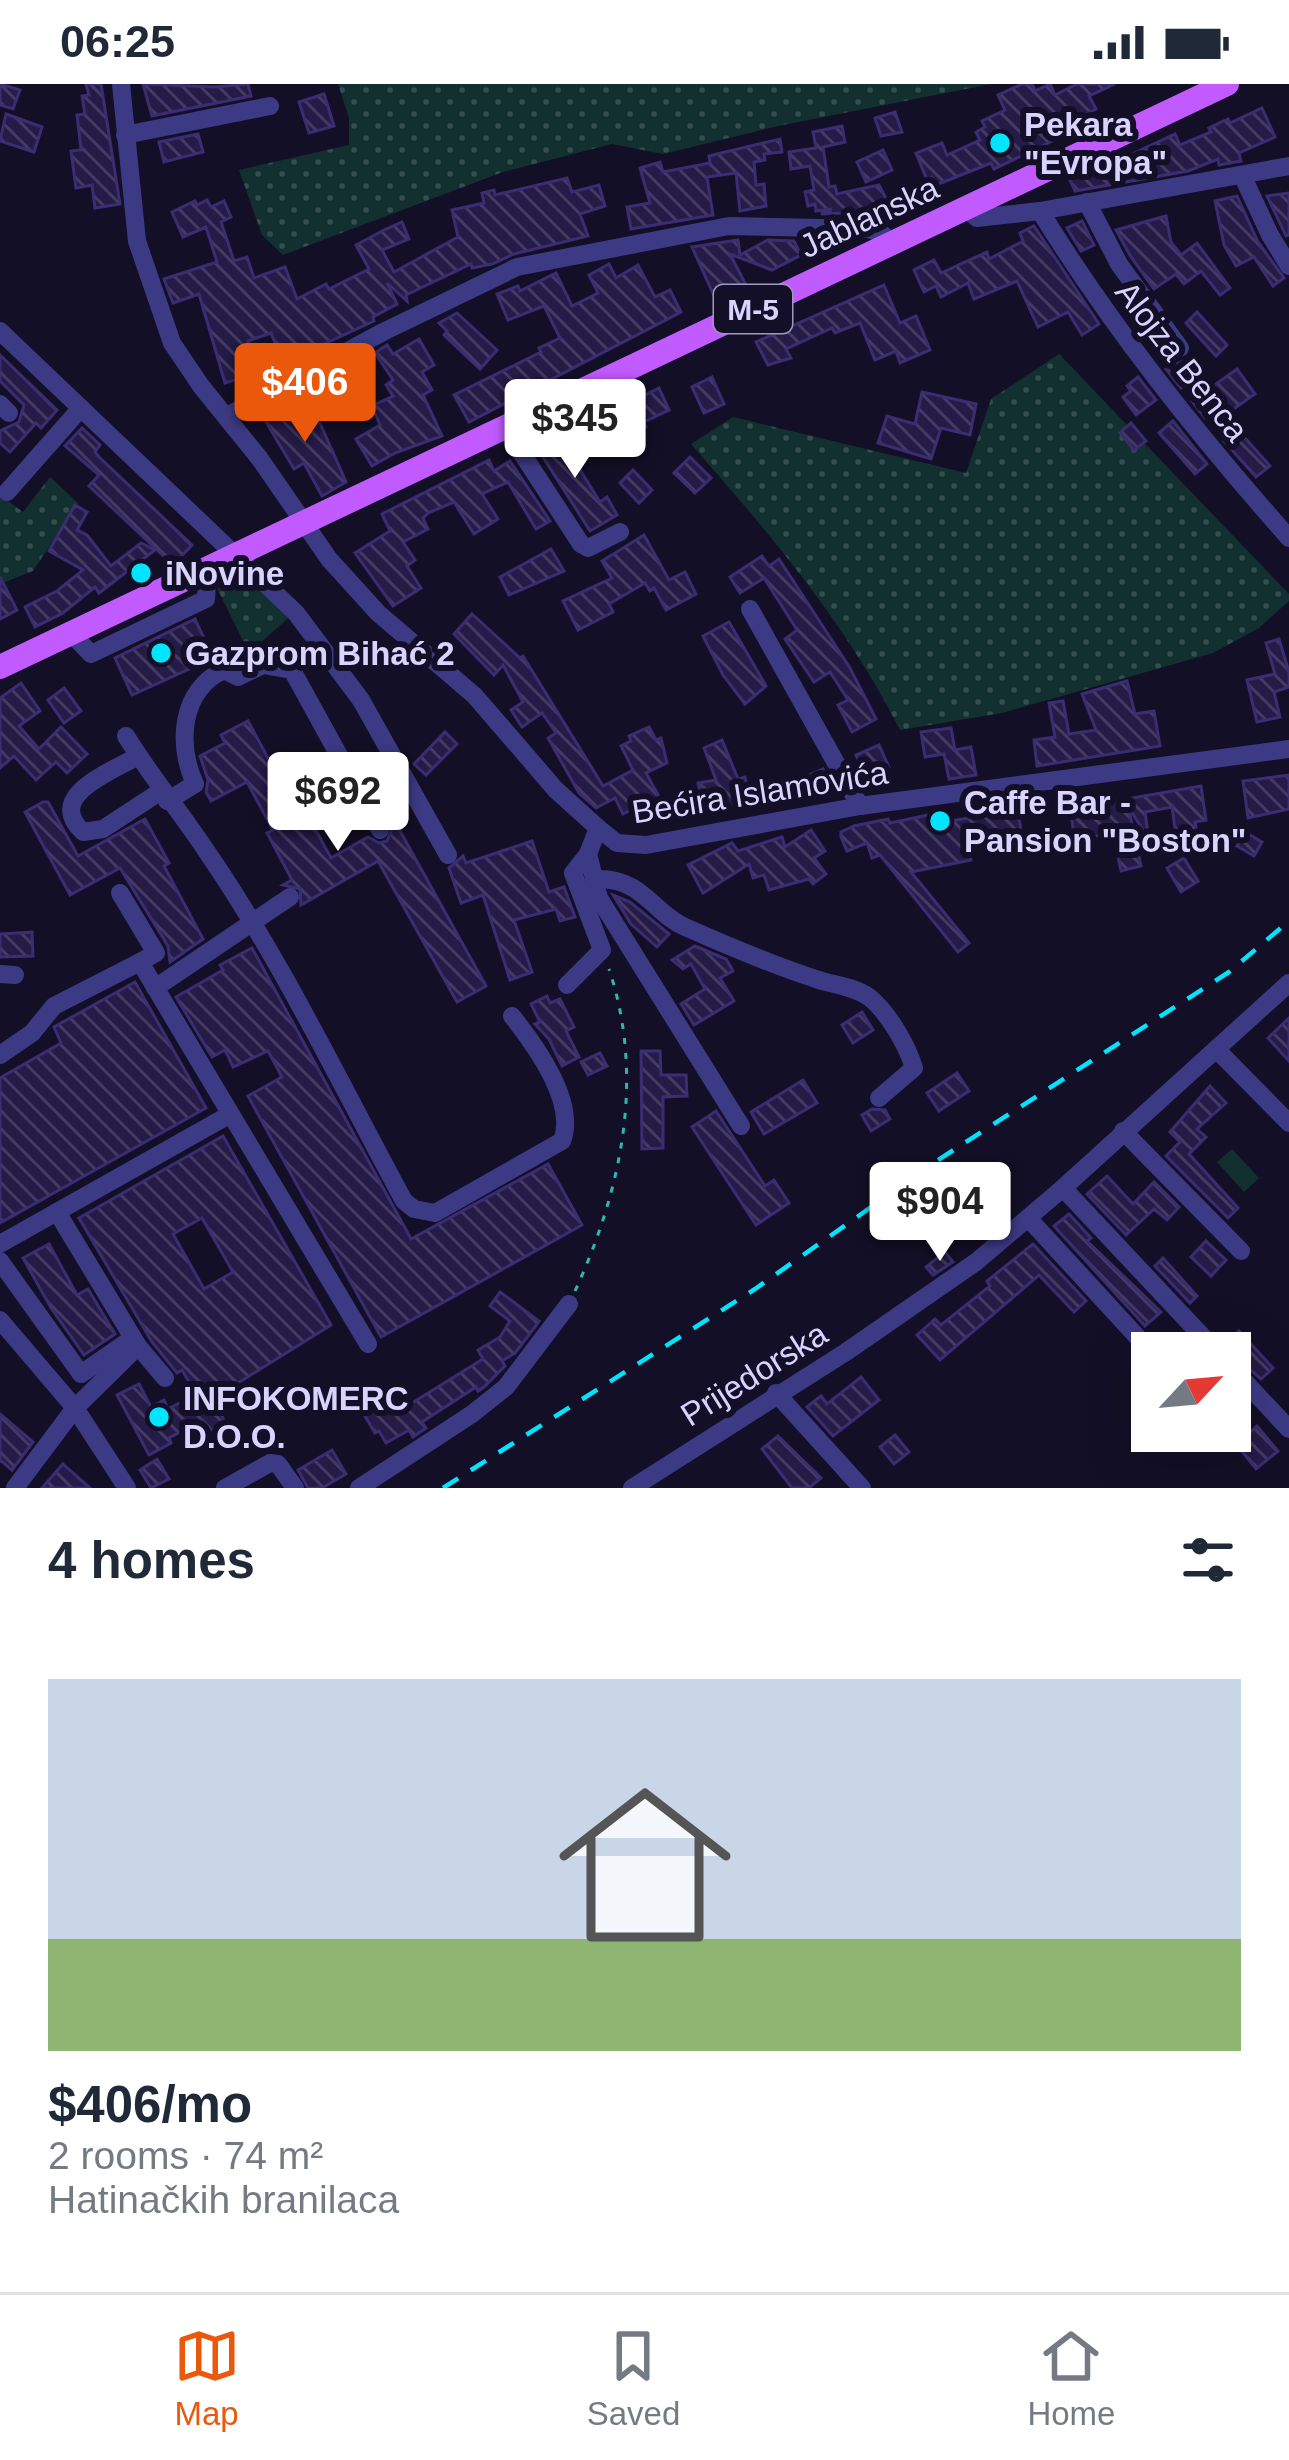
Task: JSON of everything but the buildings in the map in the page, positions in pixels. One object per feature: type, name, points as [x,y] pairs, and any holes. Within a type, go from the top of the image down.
[{"type":"main road","name":"Jablanska","points":[[291,526],[1227,84]]},
{"type":"main road","name":"M-5","points":[[0,667],[291,526]]},
{"type":"street","name":"Bećira Islamovića","points":[[121,84],[137,241],[157,308],[172,343],[227,416],[291,526],[378,613],[475,696],[556,790],[617,843],[633,846],[860,806],[1289,749]]},
{"type":"street","points":[[125,135],[270,106]]},
{"type":"street","points":[[966,208],[977,218],[1040,211],[1289,166]]},
{"type":"street","points":[[1242,176],[1289,266]]},
{"type":"street","points":[[1087,202],[1119,264],[1180,348]]},
{"type":"street","name":"Alojza Benca","points":[[1040,211],[1084,282],[1185,417],[1289,538]]},
{"type":"street","points":[[227,416],[517,267],[729,226],[868,229],[892,243]]},
{"type":"street","points":[[0,331],[237,553],[329,653],[361,700],[448,855]]},
{"type":"street","points":[[8,492],[82,408]]},
{"type":"street","points":[[504,426],[585,548],[620,532]]},
{"type":"street","points":[[750,609],[860,806]]},
{"type":"street","points":[[139,756],[71,800],[68,810],[83,832],[103,829],[195,784],[184,759],[188,704],[211,676],[224,670],[238,676],[263,665],[292,670],[380,830]]},
{"type":"street","points":[[126,736],[252,925],[404,1201],[414,1209],[435,1213],[562,1141],[565,1113],[544,1061],[512,1016]]},
{"type":"street","points":[[567,985],[602,950],[573,873],[588,854],[598,828]]},
{"type":"street","points":[[588,854],[599,898],[741,1126]]},
{"type":"street","points":[[597,879],[645,894],[676,922],[744,953],[859,991],[872,1000],[914,1068],[879,1098]]},
{"type":"street","points":[[0,1055],[32,1033],[54,1006],[156,953],[120,892]]},
{"type":"street","points":[[155,988],[290,897]]},
{"type":"street","points":[[140,962],[368,1344]]},
{"type":"street","name":"Prijedorska","points":[[632,1488],[932,1293],[1029,1219],[1216,1048],[1287,990]]},
{"type":"street","points":[[1216,1048],[1289,1123]]},
{"type":"street","points":[[0,1244],[229,1115]]},
{"type":"street","points":[[1123,1131],[1241,1251]]},
{"type":"street","points":[[1064,1188],[1198,1332]]},
{"type":"street","points":[[57,1212],[136,1342],[165,1378]]},
{"type":"street","points":[[1029,1219],[1133,1332]]},
{"type":"street","points":[[0,1262],[81,1374],[136,1342]]},
{"type":"street","points":[[359,1488],[506,1387],[569,1304]]},
{"type":"street","points":[[1,1323],[48,1372],[127,1488]]},
{"type":"street","points":[[0,1480],[11,1488],[74,1408],[136,1342]]},
{"type":"street","points":[[48,1372],[66,1358]]},
{"type":"street","points":[[1251,1388],[1289,1429]]},
{"type":"street","points":[[776,1393],[862,1488]]},
{"type":"street","points":[[225,1488],[270,1463],[278,1464],[296,1488]]},
{"type":"path","points":[[569,1304],[590,1259],[617,1172],[627,1094],[622,1010],[602,950]]},
{"type":"green space","points":[[338,84],[991,84],[663,154],[612,144],[503,172],[283,255],[262,235],[239,170],[349,145],[349,118]]},
{"type":"green space","points":[[1059,354],[1289,594],[1289,601],[1259,628],[1213,653],[1002,713],[900,730],[831,616],[691,444],[733,417],[966,473],[991,399]]},
{"type":"green space","points":[[50,477],[78,503],[33,571],[0,584],[0,495],[23,512]]},
{"type":"green space","points":[[249,565],[294,613],[249,653],[217,588]]},
{"type":"green space","points":[[1232,1149],[1259,1178],[1244,1192],[1217,1162]]},
{"type":"railway","points":[[443,1488],[755,1289],[935,1162],[1229,972],[1289,921]]},
{"type":"place","name":"Pekara \"Evropa\"","points":[[1000,143]]},
{"type":"place","name":"iNovine","points":[[141,573]]},
{"type":"place","name":"Gazprom Bihać 2","points":[[161,653]]},
{"type":"place","name":"Caffe Bar - Pansion \"Boston\"","points":[[940,821]]},
{"type":"place","name":"INFOKOMERC D.O.O.","points":[[159,1417]]}]
